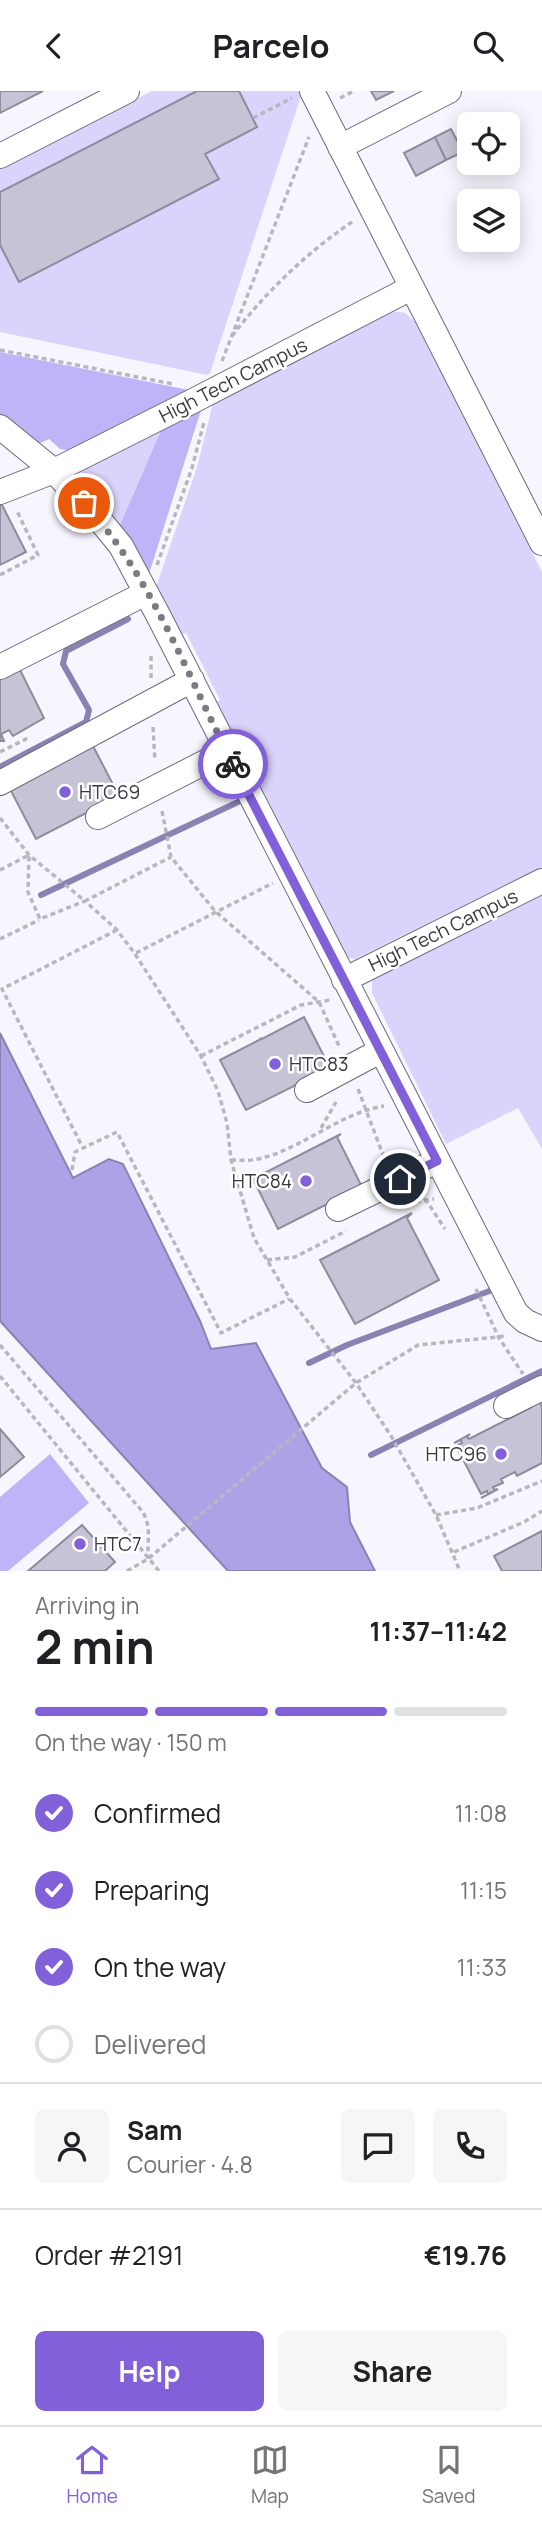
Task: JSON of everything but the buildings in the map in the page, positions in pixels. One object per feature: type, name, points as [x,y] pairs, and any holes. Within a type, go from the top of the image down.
[{"type":"street","points":[[0,156],[127,91]]},
{"type":"street","points":[[340,146],[449,91]]},
{"type":"street","points":[[310,98],[340,146],[542,543]]},
{"type":"street","name":"High Tech Campus","points":[[4,491],[54,471],[411,288]]},
{"type":"street","points":[[0,427],[54,471],[121,547],[516,1313],[539,1329]]},
{"type":"street","points":[[0,667],[146,593]]},
{"type":"street","points":[[0,783],[191,680]]},
{"type":"street","points":[[98,817],[227,751]]},
{"type":"street","name":"High Tech Campus","points":[[348,988],[542,881]]},
{"type":"street","points":[[307,1090],[380,1051]]},
{"type":"street","points":[[338,1209],[437,1161]]},
{"type":"street","points":[[506,1406],[533,1381]]},
{"type":"path","points":[[253,118],[310,98]]},
{"type":"path","points":[[156,568],[192,468],[211,392],[310,98]]},
{"type":"path","points":[[229,341],[261,299],[297,264],[372,209]]},
{"type":"path","points":[[0,350],[211,392]]},
{"type":"path","points":[[0,575],[38,555],[4,491]]},
{"type":"path","points":[[151,647],[150,702],[158,787],[171,857],[215,911],[319,1002],[397,1180],[426,1200],[447,1233]]},
{"type":"path","points":[[0,752],[26,739],[32,741]]},
{"type":"path","points":[[0,818],[29,855],[117,930],[201,1056],[218,1091],[227,1123],[231,1160],[254,1238],[288,1300],[356,1383],[391,1436],[436,1515],[460,1571]]},
{"type":"path","points":[[0,870],[29,855]]},
{"type":"path","points":[[29,855],[28,892],[40,919]]},
{"type":"path","points":[[0,939],[85,901],[171,857]]},
{"type":"path","points":[[135,954],[290,875]]},
{"type":"path","points":[[83,1148],[2,989],[117,930]]},
{"type":"path","points":[[201,1056],[301,1005],[319,1002],[348,988]]},
{"type":"path","points":[[231,1160],[256,1160],[284,1151],[320,1130],[367,1109],[407,1102]]},
{"type":"path","points":[[72,1170],[75,1152],[117,1132],[221,1333],[288,1300]]},
{"type":"path","points":[[475,1286],[499,1338],[533,1381]]},
{"type":"path","points":[[127,1571],[157,1552],[356,1383],[418,1345],[499,1338],[539,1329]]},
{"type":"path","points":[[0,1345],[142,1511],[148,1520],[148,1559]]},
{"type":"path","points":[[0,1376],[159,1571]]},
{"type":"path","points":[[436,1515],[477,1508],[542,1481]]},
{"type":"path","points":[[454,1552],[524,1522],[542,1511]]},
{"type":"shaded area","points":[[152,91],[302,93],[210,373],[207,375],[0,332],[0,169]]},
{"type":"shaded area","points":[[391,311],[405,313],[415,322],[542,572],[542,867],[355,959],[346,957],[213,704],[220,700],[186,633],[178,636],[155,590],[197,467],[213,403]]},
{"type":"shaded area","points":[[0,352],[189,390],[71,451],[60,449],[49,439],[32,447],[0,420]]},
{"type":"shaded area","points":[[202,407],[148,577],[119,527],[162,428]]},
{"type":"shaded area","points":[[162,428],[119,527],[79,485],[81,474],[88,465]]},
{"type":"shaded area","points":[[542,893],[542,1149],[518,1108],[446,1144],[372,993],[372,980]]},
{"type":"shaded area","points":[[0,1033],[73,1178],[109,1159],[123,1164],[211,1349],[256,1343],[322,1468],[347,1487],[350,1522],[375,1571],[228,1571],[0,1321]]},
{"type":"shaded area","points":[[50,1454],[89,1503],[8,1571],[0,1571],[0,1497]]},
{"type":"waterway","points":[[0,767],[86,722],[89,710],[63,664],[66,651],[128,619]]},
{"type":"waterway","points":[[41,895],[238,802]]},
{"type":"waterway","points":[[309,1363],[347,1345],[492,1290]]},
{"type":"waterway","points":[[371,1455],[542,1371]]},
{"type":"way so far","points":[[84,503],[121,547],[233,764]]},
{"type":"place","name":"HTC69","points":[[65,792]]},
{"type":"place","name":"HTC83","points":[[275,1064]]},
{"type":"place","name":"HTC84","points":[[306,1181]]},
{"type":"place","name":"HTC96","points":[[501,1454]]},
{"type":"place","name":"HTC7","points":[[80,1544]]},
{"type":"route","points":[[233,764],[437,1161],[400,1179]]}]
